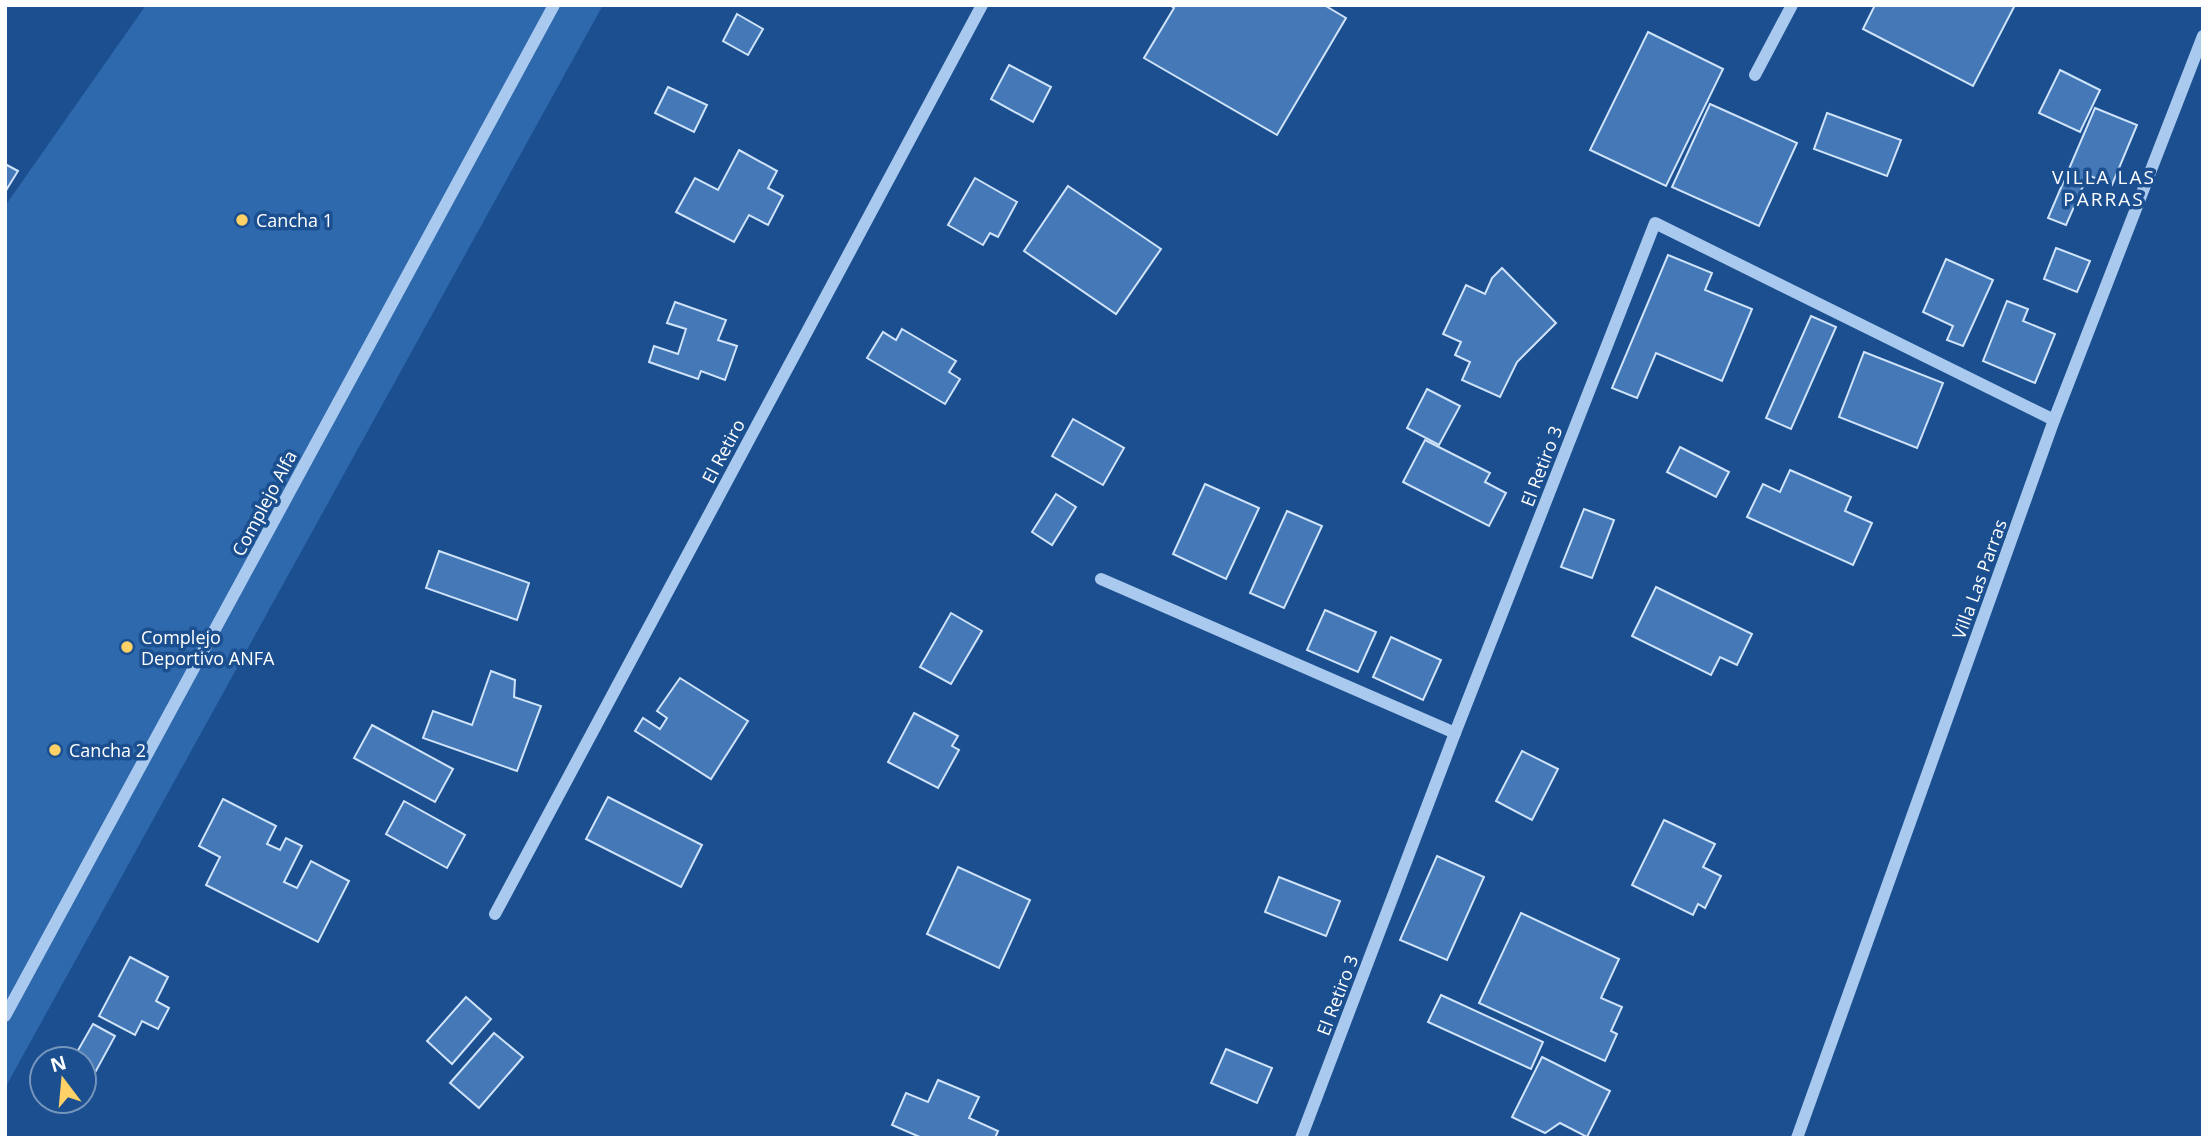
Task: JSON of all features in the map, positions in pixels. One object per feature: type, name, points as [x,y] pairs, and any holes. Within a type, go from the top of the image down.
[{"type":"street","name":"Complejo Alfa","points":[[5,1016],[554,5]]},
{"type":"street","name":"El Retiro","points":[[495,914],[982,5]]},
{"type":"street","points":[[1755,75],[1791,5]]},
{"type":"street","name":"Villa Las Parras","points":[[1797,1138],[2054,420],[2203,36]]},
{"type":"street","name":"El Retiro 3","points":[[1301,1138],[1455,733],[1655,223],[2054,420]]},
{"type":"street","points":[[1101,579],[1455,733]]},
{"type":"shaded area","name":"Complejo Deportivo ANFA","points":[[146,5],[603,5],[5,1088],[5,206]]},
{"type":"building","points":[[1170,5],[1324,5],[1346,18],[1277,135],[1144,58],[1174,8]]},
{"type":"building","points":[[1875,5],[2015,5],[1973,86],[1863,29]]},
{"type":"building","points":[[737,14],[763,29],[748,55],[723,41]]},
{"type":"building","points":[[1648,32],[1723,69],[1666,186],[1590,150]]},
{"type":"building","points":[[1009,65],[1051,87],[1033,122],[991,99]]},
{"type":"building","points":[[2060,70],[2100,90],[2080,132],[2039,113]]},
{"type":"building","points":[[668,87],[707,105],[694,132],[655,113]]},
{"type":"building","points":[[1710,104],[1797,143],[1759,226],[1672,187]]},
{"type":"building","points":[[2095,108],[2137,125],[2112,185],[2088,175],[2066,225],[2048,218]]},
{"type":"building","points":[[1827,113],[1901,140],[1887,176],[1814,149]]},
{"type":"building","points":[[739,150],[777,171],[768,188],[783,196],[768,225],[749,215],[734,242],[676,212],[695,178],[718,190]]},
{"type":"building","points":[[5,164],[18,171],[5,192]]},
{"type":"building","points":[[975,178],[1017,202],[998,237],[990,233],[983,245],[948,225]]},
{"type":"building","points":[[1068,186],[1161,249],[1116,314],[1024,251]]},
{"type":"building","points":[[2056,248],[2090,261],[2077,292],[2044,279]]},
{"type":"building","points":[[1668,255],[1712,273],[1705,290],[1752,309],[1722,381],[1656,353],[1637,398],[1612,388]]},
{"type":"building","points":[[1946,259],[1993,280],[1963,346],[1947,340],[1953,326],[1923,312]]},
{"type":"building","points":[[1502,268],[1556,323],[1517,362],[1500,397],[1462,380],[1470,362],[1455,355],[1461,342],[1443,334],[1466,285],[1485,294],[1492,278]]},
{"type":"building","points":[[2007,301],[2028,309],[2023,321],[2055,334],[2035,383],[1983,361]]},
{"type":"building","points":[[675,302],[726,320],[718,340],[737,346],[725,380],[701,371],[698,379],[649,362],[654,346],[678,354],[686,329],[667,323]]},
{"type":"building","points":[[1811,316],[1836,327],[1791,429],[1766,418]]},
{"type":"building","points":[[902,329],[956,361],[949,372],[960,379],[945,404],[867,358],[883,332],[896,340]]},
{"type":"building","points":[[1864,352],[1943,383],[1917,448],[1839,417]]},
{"type":"building","points":[[1427,389],[1460,406],[1439,445],[1407,428]]},
{"type":"building","points":[[1073,419],[1124,448],[1103,485],[1052,456]]},
{"type":"building","points":[[1425,440],[1490,473],[1485,482],[1506,493],[1489,526],[1403,482]]},
{"type":"building","points":[[1680,447],[1729,472],[1716,497],[1667,472]]},
{"type":"building","points":[[1790,470],[1851,497],[1845,511],[1872,523],[1853,565],[1747,517],[1763,484],[1780,492]]},
{"type":"building","points":[[1205,484],[1259,508],[1226,579],[1173,554]]},
{"type":"building","points":[[1056,494],[1076,507],[1052,545],[1032,532]]},
{"type":"building","points":[[1584,509],[1614,520],[1592,578],[1561,567]]},
{"type":"building","points":[[1287,511],[1322,526],[1284,608],[1250,593]]},
{"type":"building","points":[[439,551],[529,583],[517,620],[426,588]]},
{"type":"building","points":[[1656,587],[1752,634],[1737,665],[1720,657],[1711,675],[1632,636]]},
{"type":"building","points":[[1325,610],[1376,632],[1358,672],[1307,650]]},
{"type":"building","points":[[951,613],[982,631],[951,684],[920,667]]},
{"type":"building","points":[[1391,637],[1441,660],[1423,700],[1373,677]]},
{"type":"building","points":[[491,671],[515,680],[514,697],[541,706],[517,771],[423,738],[433,711],[472,725]]},
{"type":"building","points":[[680,678],[748,721],[711,779],[635,731],[643,718],[660,729],[667,718],[657,711]]},
{"type":"building","points":[[914,713],[958,736],[952,746],[959,750],[938,788],[888,762]]},
{"type":"building","points":[[372,725],[453,769],[435,802],[354,758]]},
{"type":"building","points":[[1522,751],[1558,769],[1532,820],[1496,801]]},
{"type":"building","points":[[608,797],[702,845],[681,887],[586,839]]},
{"type":"building","points":[[223,799],[276,826],[267,844],[280,850],[286,838],[302,846],[284,882],[297,888],[311,861],[349,881],[318,942],[206,885],[220,857],[199,846]]},
{"type":"building","points":[[404,801],[465,835],[447,868],[386,834]]},
{"type":"building","points":[[1664,820],[1715,844],[1703,867],[1721,876],[1705,908],[1698,904],[1693,915],[1632,885]]},
{"type":"building","points":[[1437,856],[1484,877],[1447,960],[1400,940]]},
{"type":"building","points":[[958,867],[1030,900],[999,968],[927,934]]},
{"type":"building","points":[[1279,877],[1340,901],[1326,936],[1265,912]]},
{"type":"building","points":[[1521,913],[1619,959],[1601,998],[1622,1007],[1611,1031],[1617,1034],[1605,1061],[1479,1003]]},
{"type":"building","points":[[130,957],[168,977],[156,1001],[169,1008],[158,1029],[142,1021],[135,1035],[99,1016]]},
{"type":"building","points":[[1441,995],[1543,1042],[1531,1069],[1428,1022]]},
{"type":"building","points":[[466,997],[491,1019],[452,1064],[427,1041]]},
{"type":"building","points":[[93,1024],[115,1036],[98,1067],[98,1045],[81,1045]]},
{"type":"building","points":[[494,1033],[523,1057],[479,1108],[450,1083]]},
{"type":"building","points":[[1226,1049],[1272,1068],[1257,1103],[1211,1083]]},
{"type":"building","points":[[1542,1057],[1610,1091],[1587,1137],[1560,1123],[1545,1133],[1512,1117]]},
{"type":"building","points":[[938,1080],[979,1097],[969,1118],[998,1131],[995,1138],[922,1138],[892,1125],[906,1093],[928,1102]]},
{"type":"place","name":"Cancha 1","points":[[242,220]]},
{"type":"place","name":"Complejo Deportivo ANFA","points":[[127,647]]},
{"type":"place","name":"Cancha 2","points":[[55,750]]},
{"type":"district","name":"VILLA LAS PARRAS","points":[[2104,188]]}]
